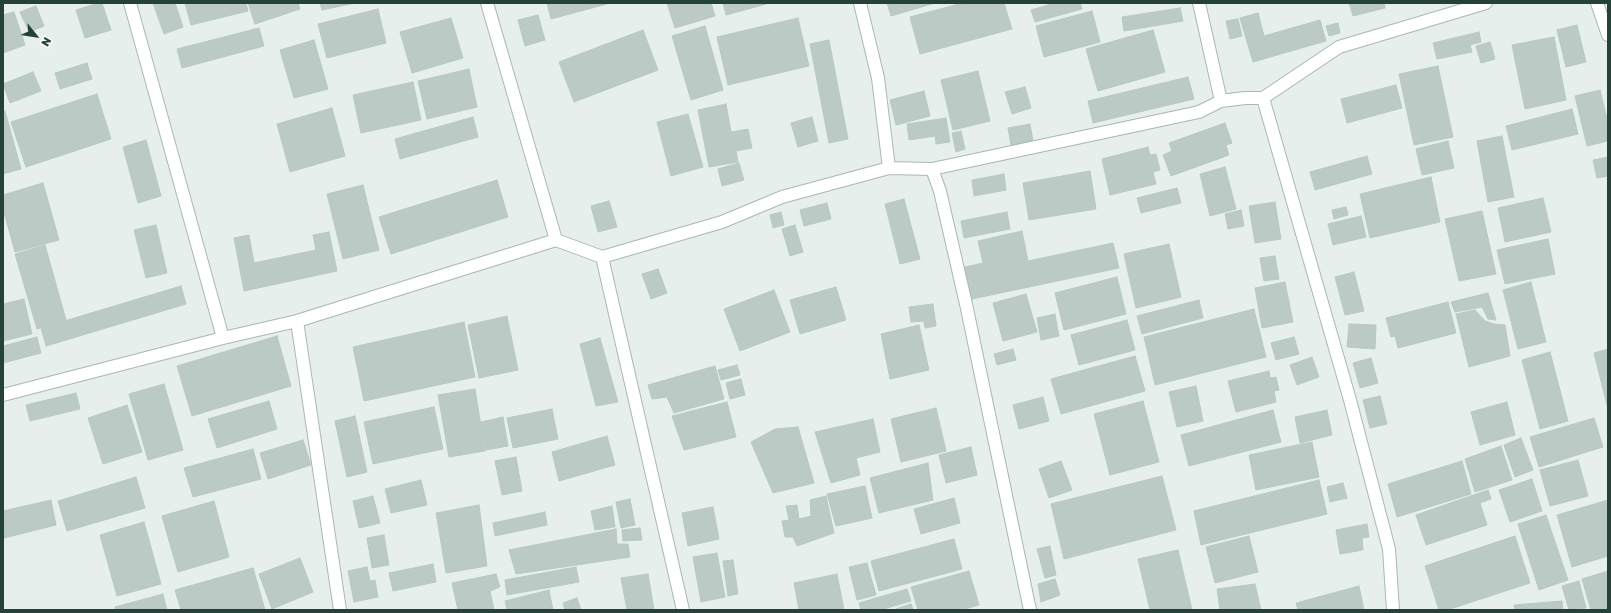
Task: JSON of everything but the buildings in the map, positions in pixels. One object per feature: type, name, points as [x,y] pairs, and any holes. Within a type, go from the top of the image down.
[{"type":"street","points":[[130,3],[223,338]]},
{"type":"street","points":[[487,3],[556,240]]},
{"type":"street","points":[[860,3],[878,78],[889,168]]},
{"type":"street","points":[[1199,3],[1221,101]]},
{"type":"street","points":[[3,395],[223,338],[297,321],[556,240],[602,257],[722,222],[782,197],[889,168],[932,169],[1200,112],[1221,101],[1245,98],[1263,98],[1339,47],[1486,3]]},
{"type":"street","points":[[1597,3],[1608,35]]},
{"type":"street","points":[[1263,98],[1348,393],[1389,549],[1393,610]]},
{"type":"street","points":[[932,169],[940,191],[966,304],[1030,610]]},
{"type":"street","points":[[602,257],[683,610]]},
{"type":"street","points":[[297,321],[340,610]]}]
